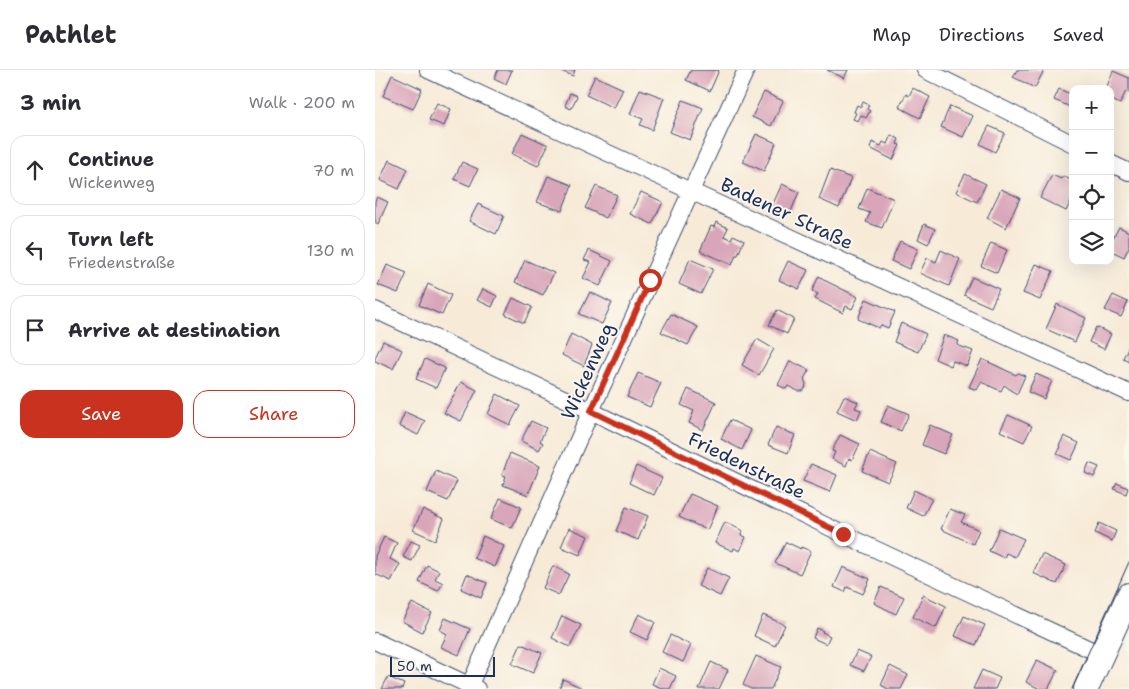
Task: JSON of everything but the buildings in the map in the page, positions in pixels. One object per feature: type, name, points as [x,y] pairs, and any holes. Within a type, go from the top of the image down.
[{"type":"main road","points":[[1086,689],[1129,595]]},
{"type":"street","name":"Badener Straße","points":[[428,70],[1129,393]]},
{"type":"street","name":"Wickenweg","points":[[472,688],[591,411],[746,70]]},
{"type":"street","points":[[925,70],[1069,142]]},
{"type":"street","points":[[1114,165],[1129,172]]},
{"type":"street","name":"Friedenstraße","points":[[375,310],[591,411],[843,534],[1102,655]]},
{"type":"street","points":[[375,641],[472,688]]},
{"type":"tram line","points":[[1072,689],[1129,562]]},
{"type":"route","points":[[650,280],[591,411],[843,534]]}]
